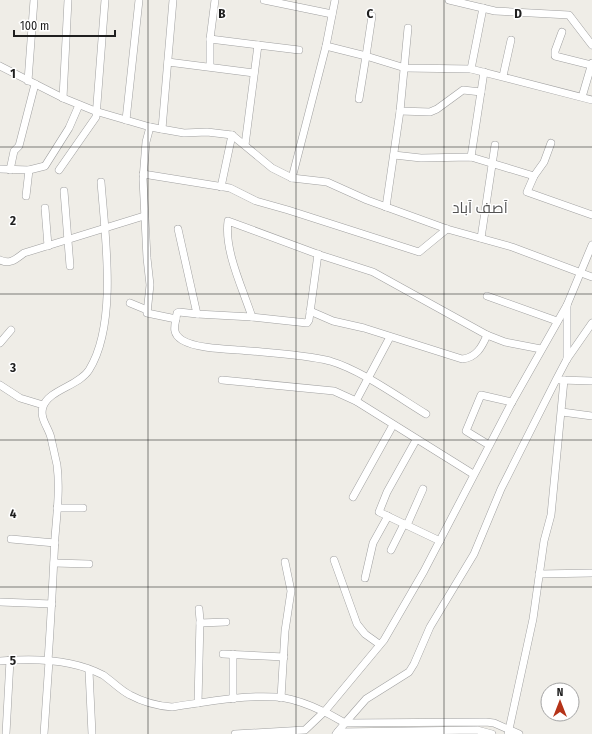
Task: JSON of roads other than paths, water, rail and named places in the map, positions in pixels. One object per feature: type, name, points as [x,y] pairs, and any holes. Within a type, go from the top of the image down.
[{"type":"street","points":[[28,81],[34,0]]},
{"type":"street","points":[[63,98],[68,0]]},
{"type":"street","points":[[59,170],[96,117],[95,111],[105,0]]},
{"type":"street","points":[[126,120],[139,0]]},
{"type":"street","points":[[162,129],[173,0]]},
{"type":"street","points":[[210,66],[210,38],[215,0]]},
{"type":"street","points":[[264,0],[332,14]]},
{"type":"street","points":[[292,178],[326,46],[335,0]]},
{"type":"street","points":[[449,0],[495,11],[568,15],[592,45]]},
{"type":"street","points":[[471,69],[483,8]]},
{"type":"street","points":[[359,99],[372,16]]},
{"type":"street","points":[[386,207],[400,110],[408,28]]},
{"type":"street","points":[[562,32],[555,51],[555,56],[592,64],[582,97]]},
{"type":"street","points":[[210,38],[299,50]]},
{"type":"street","points":[[503,76],[511,40]]},
{"type":"street","points":[[245,145],[258,45]]},
{"type":"street","points":[[326,46],[405,68],[471,69],[592,100]]},
{"type":"street","points":[[168,62],[210,66],[254,73]]},
{"type":"street","points":[[0,68],[79,105],[150,127],[184,133],[207,132],[232,135],[272,168],[292,178],[327,182],[386,207],[447,229],[481,238],[592,277]]},
{"type":"street","points":[[471,157],[484,72]]},
{"type":"street","points":[[10,170],[14,151],[19,146],[35,84]]},
{"type":"street","points":[[400,110],[430,112],[437,109],[463,90],[481,92]]},
{"type":"street","points":[[0,169],[29,170],[45,166],[69,128],[79,105]]},
{"type":"street","points":[[147,310],[150,285],[144,216],[143,174],[146,142],[150,127]]},
{"type":"street","points":[[221,187],[232,135]]},
{"type":"street","points":[[551,143],[544,162],[534,176],[527,192],[592,215]]},
{"type":"street","points":[[481,238],[495,145]]},
{"type":"street","points":[[394,155],[421,158],[471,157],[493,162],[534,176]]},
{"type":"street","points":[[26,196],[29,170]]},
{"type":"street","points":[[143,174],[230,188],[256,201],[419,252],[447,229]]},
{"type":"street","points":[[44,734],[58,478],[51,438],[43,418],[43,406],[55,393],[83,377],[96,356],[107,302],[108,270],[101,182]]},
{"type":"street","points":[[64,191],[70,266]]},
{"type":"street","points":[[45,208],[48,246]]},
{"type":"street","points":[[0,260],[7,263],[13,261],[24,253],[144,216]]},
{"type":"street","points":[[252,317],[230,253],[226,231],[228,221],[318,254],[373,272],[390,279],[487,335],[505,342],[541,349]]},
{"type":"street","points":[[178,229],[197,314]]},
{"type":"street","points":[[235,734],[277,733],[305,730],[325,711],[379,644],[384,640],[440,541],[473,474],[512,402],[567,305],[592,245]]},
{"type":"street","points":[[318,254],[307,323],[252,317],[179,312],[176,319],[175,334],[183,341],[221,349],[300,356],[331,362],[368,378],[426,414]]},
{"type":"street","points":[[487,296],[557,321]]},
{"type":"street","points":[[130,303],[147,310],[147,313],[149,314],[176,319]]},
{"type":"street","points":[[567,305],[567,359]]},
{"type":"street","points":[[310,311],[333,321],[364,328],[462,359],[469,359],[475,354],[482,347],[487,335]]},
{"type":"street","points":[[337,733],[366,699],[409,672],[414,664],[430,627],[474,554],[501,489],[556,380],[567,359],[592,323]]},
{"type":"street","points":[[0,343],[12,330]]},
{"type":"street","points":[[356,401],[390,337]]},
{"type":"street","points":[[222,380],[334,391],[356,401],[416,440],[473,474]]},
{"type":"street","points":[[556,380],[592,381]]},
{"type":"street","points":[[509,732],[533,619],[544,540],[551,515],[564,380]]},
{"type":"street","points":[[0,385],[20,398],[43,406]]},
{"type":"street","points":[[489,445],[466,431],[481,395],[512,402]]},
{"type":"street","points":[[562,412],[592,416]]},
{"type":"street","points":[[353,497],[393,425]]},
{"type":"street","points":[[416,440],[387,492],[379,512],[440,541]]},
{"type":"street","points":[[391,550],[406,524],[423,489]]},
{"type":"street","points":[[57,508],[83,508]]},
{"type":"street","points":[[365,578],[373,544],[388,516]]},
{"type":"street","points":[[11,539],[55,543]]},
{"type":"street","points":[[334,560],[357,624],[365,634],[379,644]]},
{"type":"street","points":[[281,698],[285,631],[291,591],[285,562]]},
{"type":"street","points":[[54,563],[90,564]]},
{"type":"street","points":[[539,574],[592,573]]},
{"type":"street","points":[[0,602],[52,604]]},
{"type":"street","points":[[198,703],[199,609]]},
{"type":"street","points":[[200,623],[226,622]]},
{"type":"street","points":[[223,654],[284,657]]},
{"type":"street","points":[[232,654],[233,699]]},
{"type":"street","points":[[6,734],[10,660]]},
{"type":"street","points":[[0,661],[49,661],[89,671],[102,675],[130,695],[155,705],[172,707],[233,699],[281,698],[325,711],[345,723],[486,722],[494,723],[509,732],[519,734]]},
{"type":"street","points":[[89,671],[92,734]]},
{"type":"street","points":[[337,733],[417,733],[477,730],[492,734]]},
{"type":"district","name":"آصف آباد","points":[[480,208]]}]
